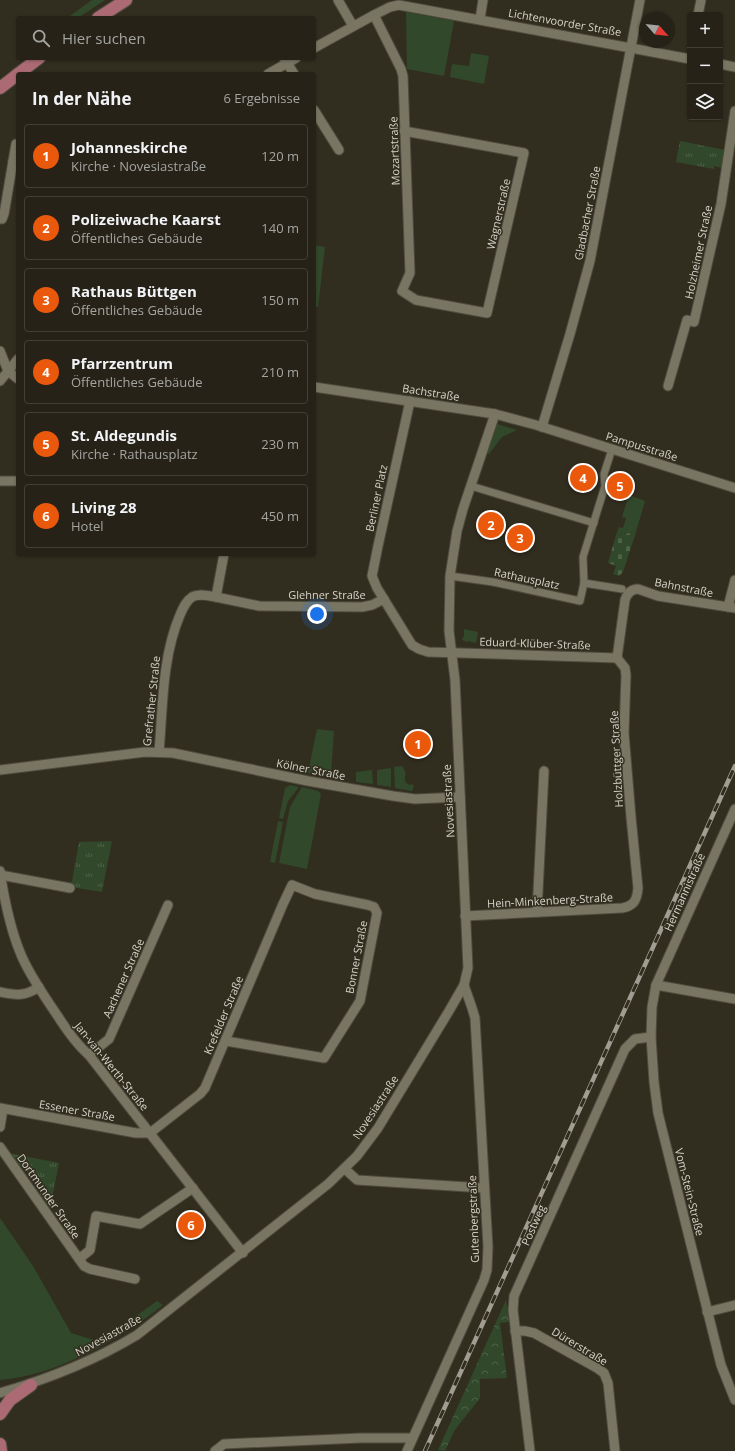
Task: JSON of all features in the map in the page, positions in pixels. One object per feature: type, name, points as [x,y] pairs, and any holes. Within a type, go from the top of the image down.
[{"type":"main road","points":[[101,16],[126,0]]},
{"type":"main road","points":[[21,72],[36,60]]},
{"type":"main road","points":[[0,88],[16,76]]},
{"type":"main road","points":[[0,1414],[10,1400],[31,1385]]},
{"type":"main road","points":[[0,1444],[1,1451]]},
{"type":"street","points":[[338,0],[353,26]]},
{"type":"street","points":[[480,19],[483,0]]},
{"type":"street","name":"Gladbacher Straße","points":[[542,427],[590,261],[640,0]]},
{"type":"street","points":[[699,12],[701,0]]},
{"type":"street","name":"Lichtenvoorder Straße","points":[[316,47],[374,15],[390,7],[399,5],[687,58]]},
{"type":"street","name":"Mozartstraße","points":[[374,15],[403,76],[410,273],[402,291]]},
{"type":"street","points":[[271,72],[286,61],[293,72]]},
{"type":"street","points":[[723,65],[735,67]]},
{"type":"street","name":"Holzheimer Straße","points":[[668,386],[687,320],[694,322],[721,204],[735,111]]},
{"type":"street","points":[[316,113],[338,150]]},
{"type":"street","name":"Wagnerstraße","points":[[402,291],[416,300],[488,313],[524,153],[404,131]]},
{"type":"street","points":[[0,219],[2,219],[4,214],[16,162],[16,144]]},
{"type":"street","points":[[0,351],[8,371],[16,377]]},
{"type":"street","points":[[0,381],[16,361]]},
{"type":"street","name":"Bachstraße","points":[[316,387],[495,414],[542,427]]},
{"type":"street","name":"Berliner Platz","points":[[384,599],[373,580],[372,572],[410,401]]},
{"type":"street","points":[[384,599],[415,647],[426,652],[452,653],[450,631],[450,576],[457,531],[495,414]]},
{"type":"street","name":"Pampusstraße","points":[[542,427],[735,488]]},
{"type":"street","name":"Rathausplatz","points":[[450,576],[493,582],[580,601],[584,583],[583,557],[605,486],[604,474],[612,450]]},
{"type":"street","points":[[0,480],[16,481]]},
{"type":"street","points":[[471,486],[594,523]]},
{"type":"street","points":[[216,597],[224,556]]},
{"type":"street","points":[[732,608],[735,580]]},
{"type":"street","points":[[584,583],[625,591],[617,658]]},
{"type":"street","name":"Bahnstraße","points":[[625,591],[638,589],[658,596],[732,608]]},
{"type":"street","name":"Grefrather Straße","points":[[0,770],[145,752],[159,752],[168,651],[173,632],[185,604],[191,597],[198,595],[216,597]]},
{"type":"street","name":"Glehner Straße","points":[[216,597],[259,606],[362,607],[372,605],[384,599]]},
{"type":"street","name":"Eduard-Klüber-Straße","points":[[452,653],[617,658]]},
{"type":"street","name":"Novesiastraße","points":[[0,1394],[31,1385],[79,1366],[137,1335],[243,1253],[328,1184],[362,1150],[378,1128],[442,1024],[464,985],[468,968],[452,653]]},
{"type":"street","name":"Holzbüttger Straße","points":[[617,658],[625,668],[626,675],[624,733],[638,888],[635,903]]},
{"type":"street","name":"Kölner Straße","points":[[159,752],[173,753],[320,783],[415,799],[460,797]]},
{"type":"street","points":[[537,912],[544,771]]},
{"type":"street","name":"Hermannistraße","points":[[656,986],[735,809]]},
{"type":"street","name":"Jan-van-Werth-Straße","points":[[70,888],[0,874],[17,945],[25,963],[38,987],[72,1037],[89,1055],[243,1253]]},
{"type":"street","name":"Krefelder Straße","points":[[150,1133],[204,1091],[292,885]]},
{"type":"street","name":"Bonner Straße","points":[[226,1041],[324,1058],[360,1001],[377,913],[374,907],[368,904],[315,894],[292,885]]},
{"type":"street","name":"Hein-Minkenberg-Straße","points":[[465,916],[622,908],[630,907],[635,903]]},
{"type":"street","name":"Aachener Straße","points":[[89,1055],[109,1039],[168,905]]},
{"type":"street","name":"Gutenbergstraße","points":[[407,1451],[484,1280],[487,1270],[488,1247],[474,1018],[464,985]]},
{"type":"street","points":[[656,986],[735,999]]},
{"type":"street","name":"Vom-Stein-Straße","points":[[656,986],[652,1007],[651,1037],[654,1082],[659,1118],[721,1366],[735,1400]]},
{"type":"street","points":[[0,992],[24,994],[32,992],[38,987]]},
{"type":"street","name":"Postweg","points":[[530,1451],[515,1331],[513,1305],[516,1291],[625,1049],[635,1040],[651,1037]]},
{"type":"street","points":[[0,1127],[2,1108]]},
{"type":"street","name":"Essener Straße","points":[[2,1108],[136,1133],[150,1133]]},
{"type":"street","name":"Dortmunder Straße","points":[[0,1146],[84,1266],[90,1269],[135,1279]]},
{"type":"street","points":[[345,1168],[357,1180],[484,1188]]},
{"type":"street","name":"Dortmunder Straße","points":[[79,1259],[90,1250],[96,1216],[140,1224],[193,1188]]},
{"type":"street","points":[[707,1312],[735,1305]]},
{"type":"street","name":"Dürerstraße","points":[[515,1331],[534,1333],[604,1373],[609,1389],[616,1451]]},
{"type":"street","points":[[215,1451],[224,1444],[361,1438],[412,1438]]},
{"type":"green space","points":[[92,0],[105,0],[81,16],[70,16]]},
{"type":"green space","points":[[406,12],[454,21],[444,76],[407,69]]},
{"type":"green space","points":[[471,53],[489,56],[484,84],[450,77],[452,64],[469,66]]},
{"type":"green space","points":[[680,141],[725,150],[722,168],[714,166],[714,169],[676,162]]},
{"type":"green space","points":[[316,245],[325,247],[318,307],[316,307]]},
{"type":"green space","points":[[497,424],[517,430],[502,437],[489,454],[487,454]]},
{"type":"green space","points":[[629,495],[645,501],[636,532],[616,535],[619,527],[623,528],[626,518],[622,517]]},
{"type":"green space","points":[[636,532],[623,572],[619,576],[613,574],[616,566],[608,563],[616,535]]},
{"type":"green space","points":[[464,629],[478,632],[476,643],[462,640],[464,636]]},
{"type":"green space","points":[[317,729],[334,731],[331,775],[321,776],[308,773]]},
{"type":"green space","points":[[402,766],[406,773],[406,782],[414,787],[412,791],[395,788],[394,767]]},
{"type":"green space","points":[[391,768],[391,787],[377,785],[377,770]]},
{"type":"green space","points":[[372,770],[373,784],[356,782],[356,772]]},
{"type":"green space","points":[[290,785],[299,787],[288,801],[283,819],[279,818],[285,788]]},
{"type":"green space","points":[[302,787],[318,791],[321,794],[307,869],[279,863],[290,807]]},
{"type":"green space","points":[[278,821],[283,822],[275,863],[270,862]]},
{"type":"green space","points":[[112,841],[102,892],[71,887],[79,842]]},
{"type":"green space","points":[[8,1153],[59,1163],[50,1209],[48,1211],[30,1176]]},
{"type":"green space","points":[[0,1218],[33,1266],[71,1333],[94,1340],[122,1326],[157,1301],[163,1305],[128,1330],[86,1354],[43,1371],[21,1377],[0,1380]]},
{"type":"green space","points":[[506,1300],[509,1322],[500,1323],[507,1378],[480,1379],[480,1398],[454,1431],[445,1451],[438,1450]]},
{"type":"railway","points":[[425,1451],[735,766]]},
{"type":"place","name":"Pfarrzentrum","points":[[583,478]]},
{"type":"place","name":"St. Aldegundis","points":[[620,486]]},
{"type":"place","name":"Polizeiwache Kaarst","points":[[491,525]]},
{"type":"place","name":"Rathaus Büttgen","points":[[520,538]]},
{"type":"place","name":"Johanneskirche","points":[[418,744]]},
{"type":"place","name":"Living 28","points":[[191,1225]]}]
